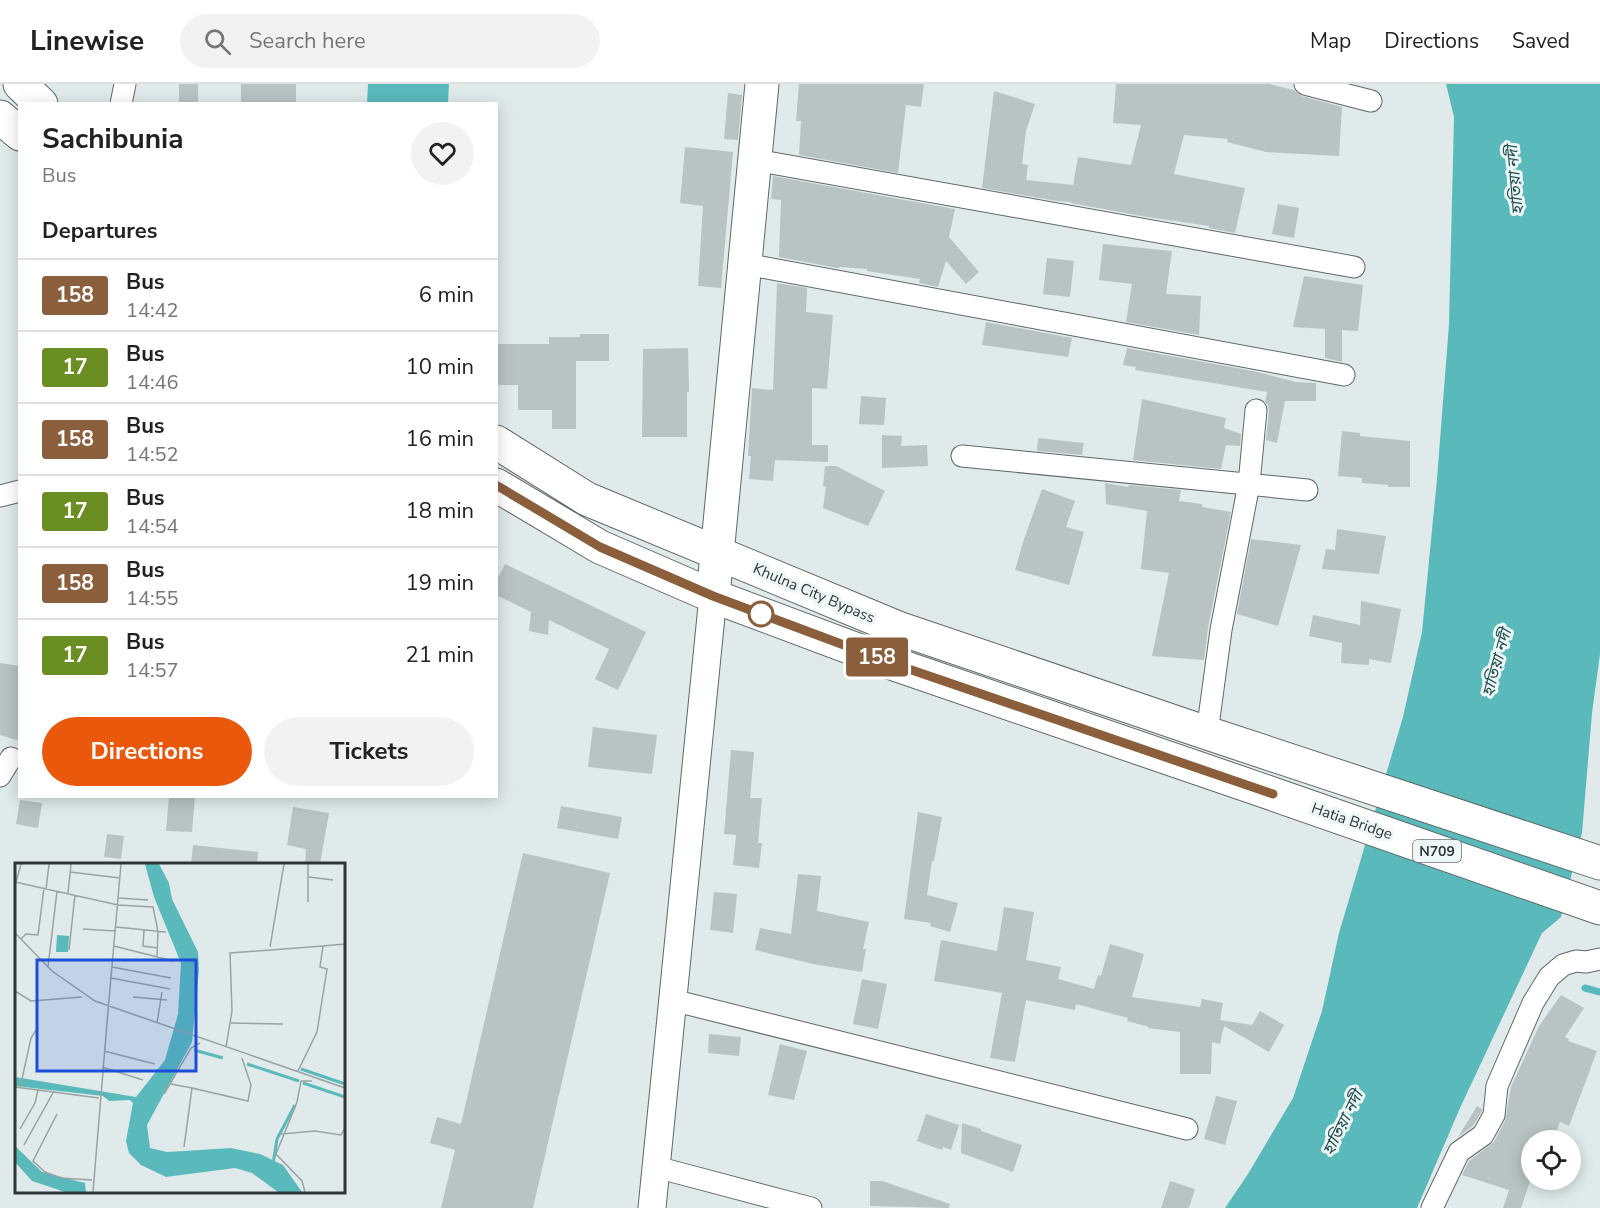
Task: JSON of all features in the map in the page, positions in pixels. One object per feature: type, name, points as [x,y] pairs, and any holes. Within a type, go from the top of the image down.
[{"type":"main road","points":[[20,84],[39,102]]},
{"type":"main road","points":[[713,596],[762,84]]},
{"type":"main road","points":[[0,117],[18,132]]},
{"type":"main road","name":"Khulna City Bypass","points":[[498,443],[587,499],[898,628],[1207,734],[1600,864]]},
{"type":"main road","name":"N709","points":[[498,486],[600,547],[713,596]]},
{"type":"main road","name":"Hatia Bridge","points":[[713,596],[900,666],[1600,909]]},
{"type":"street","points":[[120,102],[125,84]]},
{"type":"street","points":[[1305,84],[1371,101]]},
{"type":"street","points":[[755,160],[1354,267]]},
{"type":"street","points":[[745,264],[1344,375]]},
{"type":"street","points":[[1207,734],[1221,630],[1250,484],[1256,410]]},
{"type":"street","points":[[962,456],[1306,490]]},
{"type":"street","points":[[0,496],[18,492]]},
{"type":"street","points":[[652,1208],[713,596]]},
{"type":"street","points":[[1432,1208],[1459,1152],[1483,1135],[1494,1115],[1497,1086],[1533,1003],[1549,977],[1563,965],[1576,961],[1586,962],[1600,959]]},
{"type":"street","points":[[672,1000],[1187,1129]]},
{"type":"street","points":[[656,1167],[811,1208]]},
{"type":"water","points":[[368,84],[449,84],[448,102],[367,102]]},
{"type":"water","name":"হাতিয়া নদী","points":[[1446,84],[1600,84],[1600,654],[1592,713],[1582,833],[1561,917],[1542,933],[1460,1108],[1417,1208],[1225,1208],[1293,1098],[1322,1011],[1339,933],[1403,717],[1422,632],[1449,324],[1454,117]]},
{"type":"building","points":[[179,84],[198,84],[198,102],[179,102]]},
{"type":"building","points":[[241,84],[296,84],[296,102],[241,102]]},
{"type":"building","points":[[799,84],[924,84],[921,107],[906,105],[898,173],[799,155],[801,121],[796,121]]},
{"type":"building","points":[[1116,84],[1269,84],[1294,90],[1302,96],[1342,107],[1339,156],[1266,152],[1227,142],[1228,139],[1184,135],[1174,174],[1245,188],[1235,233],[1209,228],[1209,226],[982,188],[994,91],[1035,104],[1026,131],[1022,164],[1028,165],[1026,180],[1073,185],[1078,157],[1131,165],[1141,125],[1113,123]]},
{"type":"building","points":[[728,93],[742,95],[738,140],[724,139]]},
{"type":"building","points":[[685,147],[733,152],[721,288],[698,286],[703,206],[680,203]]},
{"type":"building","points":[[773,176],[955,209],[949,237],[979,272],[966,284],[946,261],[938,287],[919,283],[920,279],[867,271],[867,269],[837,268],[779,257],[781,200],[771,199]]},
{"type":"building","points":[[1278,204],[1299,208],[1294,238],[1272,234]]},
{"type":"building","points":[[1103,244],[1172,251],[1166,294],[1201,296],[1199,335],[1126,322],[1132,284],[1099,280]]},
{"type":"building","points":[[1047,258],[1074,261],[1070,297],[1043,294]]},
{"type":"building","points":[[1304,276],[1363,285],[1358,331],[1342,330],[1342,362],[1325,358],[1325,329],[1293,327]]},
{"type":"building","points":[[777,283],[807,288],[806,312],[833,315],[827,389],[812,388],[812,445],[828,445],[828,462],[775,460],[773,481],[749,479],[751,456],[748,456],[752,388],[773,390]]},
{"type":"building","points":[[986,322],[1072,338],[1068,357],[982,345]]},
{"type":"building","points":[[580,334],[609,334],[609,361],[576,361],[576,429],[552,429],[552,410],[518,410],[518,385],[498,385],[498,344],[549,344],[549,337],[580,337]]},
{"type":"building","points":[[688,348],[687,437],[642,437],[643,349]]},
{"type":"building","points":[[1127,348],[1253,371],[1296,382],[1316,383],[1316,401],[1285,401],[1277,443],[1266,440],[1269,411],[1265,402],[1267,392],[1135,370],[1136,367],[1123,365]]},
{"type":"building","points":[[861,396],[886,398],[884,425],[859,424]]},
{"type":"building","points":[[1142,399],[1226,418],[1224,428],[1241,434],[1240,446],[1226,445],[1221,469],[1133,460]]},
{"type":"building","points":[[1342,431],[1360,433],[1360,436],[1410,441],[1410,487],[1388,487],[1388,485],[1362,483],[1362,478],[1338,476]]},
{"type":"building","points":[[882,435],[902,436],[901,446],[927,445],[928,466],[882,468]]},
{"type":"building","points":[[1038,438],[1084,443],[1082,455],[1037,451]]},
{"type":"building","points":[[825,466],[836,466],[885,491],[868,526],[823,508],[826,487],[823,486]]},
{"type":"building","points":[[1105,483],[1128,487],[1129,485],[1181,490],[1179,501],[1202,504],[1202,507],[1231,512],[1208,628],[1204,660],[1152,656],[1169,573],[1141,569],[1147,511],[1106,504]]},
{"type":"building","points":[[1042,489],[1075,501],[1066,527],[1084,532],[1069,585],[1015,570]]},
{"type":"building","points":[[1337,529],[1386,536],[1379,574],[1322,569],[1326,549],[1335,550]]},
{"type":"building","points":[[1251,539],[1301,545],[1278,626],[1237,614]]},
{"type":"building","points":[[505,564],[646,632],[618,690],[595,679],[609,649],[549,620],[548,635],[529,631],[531,612],[498,596],[498,578]]},
{"type":"building","points":[[1361,601],[1401,609],[1391,663],[1369,659],[1369,665],[1341,663],[1342,643],[1309,636],[1313,615],[1360,625]]},
{"type":"building","points":[[0,663],[18,666],[18,740],[0,735]]},
{"type":"building","points":[[593,727],[657,735],[652,774],[588,767]]},
{"type":"building","points":[[731,750],[754,752],[750,798],[762,798],[758,843],[762,843],[759,868],[733,865],[736,835],[724,834]]},
{"type":"building","points":[[169,798],[195,798],[192,832],[166,831]]},
{"type":"building","points":[[20,800],[42,803],[38,828],[16,824]]},
{"type":"building","points":[[561,806],[622,817],[618,839],[557,828]]},
{"type":"building","points":[[293,807],[329,813],[320,863],[305,863],[306,849],[287,845]]},
{"type":"building","points":[[918,812],[942,817],[927,895],[958,903],[950,932],[930,926],[931,923],[904,919]]},
{"type":"building","points":[[107,834],[124,836],[121,859],[104,857]]},
{"type":"building","points":[[193,845],[258,852],[257,863],[191,863]]},
{"type":"building","points":[[523,853],[610,873],[533,1208],[441,1208],[455,1150],[430,1143],[437,1117],[461,1124]]},
{"type":"building","points":[[798,874],[821,876],[817,911],[869,922],[863,949],[866,949],[862,972],[813,964],[755,950],[760,928],[791,934]]},
{"type":"building","points":[[714,892],[737,894],[733,933],[710,930]]},
{"type":"building","points":[[1004,907],[1034,912],[1026,960],[1061,967],[1058,979],[1094,989],[1098,975],[1101,976],[1110,944],[1144,954],[1132,997],[1200,1007],[1202,999],[1223,1003],[1220,1020],[1252,1025],[1260,1011],[1284,1025],[1269,1052],[1224,1026],[1220,1044],[1212,1042],[1211,1074],[1180,1074],[1180,1032],[1148,1028],[1127,1021],[1128,1018],[1076,1004],[1075,1010],[1026,1000],[1015,1062],[990,1058],[1002,993],[934,981],[941,940],[997,951]]},
{"type":"building","points":[[862,979],[887,984],[878,1029],[853,1024]]},
{"type":"building","points":[[1561,995],[1584,1008],[1565,1037],[1569,1039],[1568,1041],[1597,1051],[1569,1126],[1560,1122],[1557,1130],[1521,1130],[1521,1190],[1527,1190],[1521,1208],[1503,1208],[1509,1190],[1462,1175],[1469,1161],[1494,1142],[1505,1121],[1511,1087],[1539,1026]]},
{"type":"building","points":[[709,1034],[741,1037],[739,1056],[708,1053]]},
{"type":"building","points":[[780,1044],[807,1051],[794,1100],[768,1095]]},
{"type":"building","points":[[1216,1096],[1237,1101],[1225,1145],[1204,1139]]},
{"type":"building","points":[[1477,1106],[1482,1111],[1473,1126],[1458,1137]]},
{"type":"building","points":[[926,1114],[959,1125],[951,1150],[943,1147],[942,1150],[917,1141]]},
{"type":"building","points":[[962,1123],[1022,1145],[1013,1172],[961,1153]]},
{"type":"building","points":[[870,1181],[882,1181],[950,1204],[949,1208],[870,1206]]},
{"type":"building","points":[[1170,1181],[1195,1189],[1189,1208],[1161,1208]]},
{"type":"waterway","points":[[1585,988],[1600,992]]},
{"type":"bus line","name":"158","points":[[498,486],[600,547],[713,596],[900,666],[1273,794]]}]
